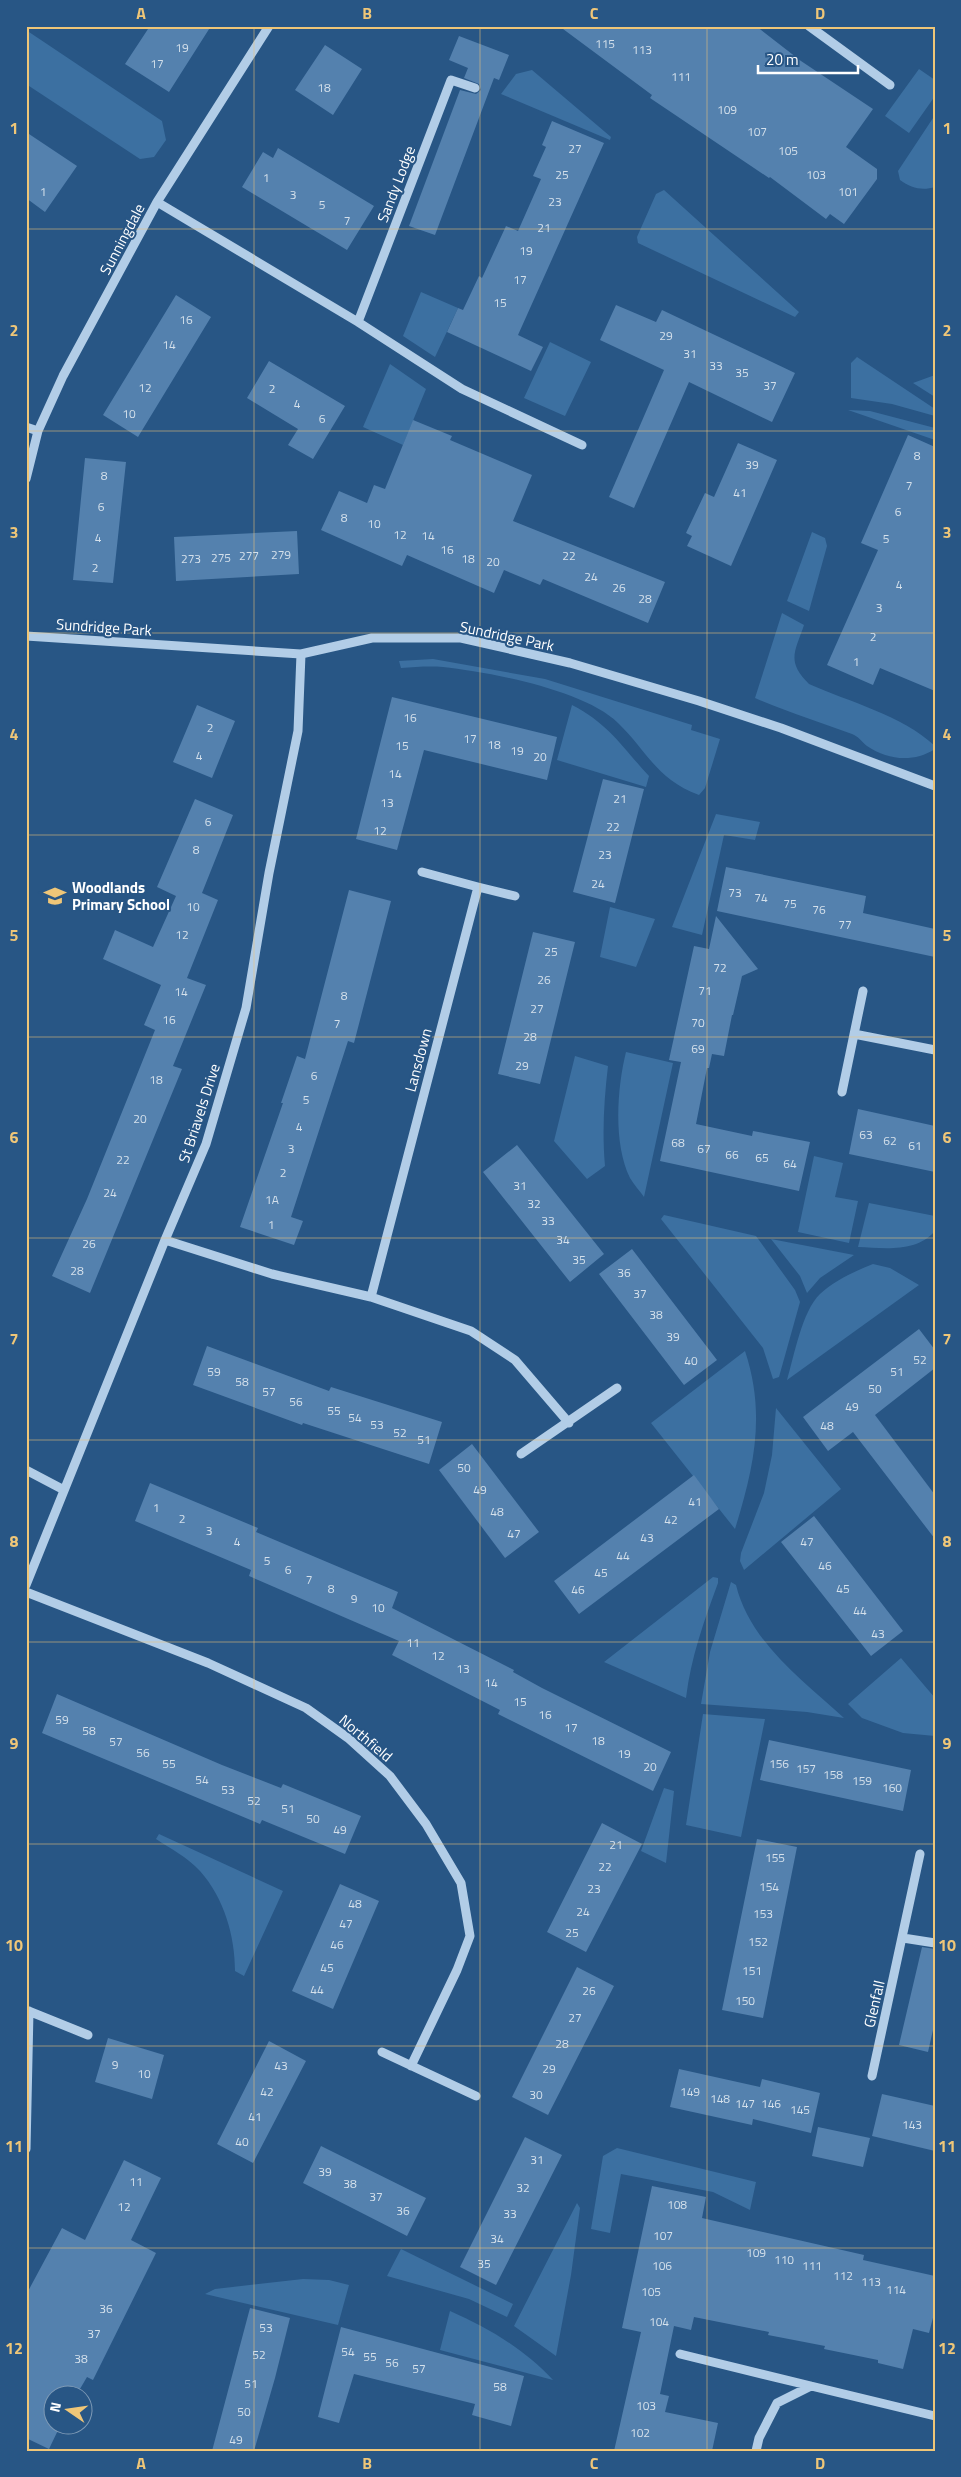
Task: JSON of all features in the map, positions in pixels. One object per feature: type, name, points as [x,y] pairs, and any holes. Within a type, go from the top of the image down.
[{"type":"street","name":"Sunningdale","points":[[26,479],[38,431],[63,376],[157,202],[269,26]]},
{"type":"street","points":[[809,26],[890,86]]},
{"type":"street","name":"Sandy Lodge","points":[[358,322],[451,80],[475,88]]},
{"type":"street","points":[[157,202],[358,322],[462,389],[582,445]]},
{"type":"street","points":[[26,427],[38,431]]},
{"type":"street","name":"Sundridge Park","points":[[26,636],[301,654],[372,638],[461,638],[570,663],[699,702],[781,728],[935,786]]},
{"type":"street","name":"St Briavels Drive","points":[[26,1585],[165,1240],[206,1144],[246,1008],[269,873],[298,730],[301,654]]},
{"type":"street","points":[[422,872],[514,896]]},
{"type":"street","name":"Lansdown","points":[[372,1297],[478,887]]},
{"type":"street","points":[[842,1092],[863,991]]},
{"type":"street","points":[[854,1034],[935,1050]]},
{"type":"street","points":[[165,1240],[272,1274],[372,1297],[471,1331],[515,1360],[569,1423]]},
{"type":"street","points":[[521,1454],[569,1423],[617,1388]]},
{"type":"street","points":[[26,1470],[64,1490]]},
{"type":"street","name":"Northfield","points":[[26,1592],[208,1663],[306,1708],[348,1738],[390,1776],[426,1824],[461,1883],[470,1936],[457,1970],[411,2066]]},
{"type":"street","name":"Glenfall","points":[[872,2076],[920,1854]]},
{"type":"street","points":[[903,1938],[935,1943]]},
{"type":"street","points":[[26,2149],[28,2011],[88,2035]]},
{"type":"street","points":[[382,2052],[476,2096]]},
{"type":"street","points":[[680,2354],[935,2416]]},
{"type":"street","points":[[756,2451],[759,2438],[778,2403],[811,2386]]},
{"type":"shaded area","points":[[26,30],[162,121],[166,140],[154,157],[140,159],[26,84]]},
{"type":"shaded area","points":[[919,69],[935,80],[935,96],[909,133],[885,116]]},
{"type":"shaded area","points":[[532,70],[611,137],[610,140],[501,94],[516,74]]},
{"type":"shaded area","points":[[935,115],[935,187],[917,188],[900,180],[898,171]]},
{"type":"shaded area","points":[[664,190],[799,312],[795,317],[638,243],[637,237],[656,194]]},
{"type":"shaded area","points":[[421,292],[458,308],[435,357],[403,336]]},
{"type":"shaded area","points":[[550,342],[591,362],[565,416],[524,398]]},
{"type":"shaded area","points":[[857,357],[935,409],[935,416],[892,404],[851,398],[851,363]]},
{"type":"shaded area","points":[[390,364],[426,389],[403,445],[363,427]]},
{"type":"shaded area","points":[[935,375],[935,397],[913,383]]},
{"type":"shaded area","points":[[848,410],[870,411],[935,428],[935,440]]},
{"type":"shaded area","points":[[812,532],[825,538],[827,546],[809,611],[787,601]]},
{"type":"shaded area","points":[[782,613],[804,625],[794,656],[797,669],[809,684],[875,710],[907,726],[922,735],[935,746],[935,749],[909,758],[892,757],[875,751],[854,735],[755,698]]},
{"type":"shaded area","points":[[433,659],[545,679],[692,725],[691,730],[720,739],[705,788],[699,795],[684,789],[672,781],[662,773],[618,723],[603,711],[583,701],[535,684],[510,678],[443,667],[401,668],[399,661]]},
{"type":"shaded area","points":[[572,705],[606,728],[623,746],[649,776],[646,787],[557,760]]},
{"type":"shaded area","points":[[716,814],[760,822],[755,840],[724,835],[702,935],[672,927]]},
{"type":"shaded area","points":[[610,907],[655,919],[636,967],[600,957]]},
{"type":"shaded area","points":[[626,1052],[673,1063],[644,1197],[630,1178],[621,1149],[619,1133],[620,1082]]},
{"type":"shaded area","points":[[575,1056],[608,1066],[604,1116],[605,1166],[587,1179],[554,1141]]},
{"type":"shaded area","points":[[814,1156],[843,1163],[835,1197],[858,1201],[849,1243],[798,1232]]},
{"type":"shaded area","points":[[869,1203],[935,1216],[935,1231],[919,1243],[909,1246],[899,1248],[858,1247]]},
{"type":"shaded area","points":[[664,1215],[756,1236],[795,1290],[800,1302],[779,1377],[773,1379],[763,1348],[661,1219]]},
{"type":"shaded area","points":[[771,1239],[854,1255],[820,1278],[807,1293],[800,1276]]},
{"type":"shaded area","points":[[873,1264],[890,1268],[919,1285],[787,1380],[803,1323],[814,1302],[820,1294],[838,1281]]},
{"type":"shaded area","points":[[745,1351],[755,1397],[755,1441],[748,1484],[735,1529],[651,1423]]},
{"type":"shaded area","points":[[776,1408],[841,1489],[744,1570],[740,1561],[741,1553],[764,1493],[772,1455]]},
{"type":"shaded area","points":[[713,1577],[718,1578],[718,1583],[703,1625],[686,1698],[604,1662]]},
{"type":"shaded area","points":[[731,1582],[736,1585],[743,1606],[765,1642],[795,1674],[844,1718],[807,1712],[701,1704],[710,1652]]},
{"type":"shaded area","points":[[901,1658],[935,1698],[935,1736],[903,1733],[862,1718],[848,1704]]},
{"type":"shaded area","points":[[703,1714],[765,1719],[741,1837],[686,1825]]},
{"type":"shaded area","points":[[664,1788],[674,1791],[666,1863],[641,1851]]},
{"type":"shaded area","points":[[159,1834],[283,1891],[244,1976],[235,1971],[230,1931],[216,1893],[195,1866],[156,1839]]},
{"type":"shaded area","points":[[617,2148],[756,2182],[750,2210],[713,2192],[621,2174],[610,2233],[591,2229],[603,2156]]},
{"type":"shaded area","points":[[577,2203],[580,2208],[571,2275],[556,2356],[514,2326]]},
{"type":"shaded area","points":[[401,2249],[513,2304],[507,2317],[469,2299],[387,2276]]},
{"type":"shaded area","points":[[303,2279],[329,2280],[349,2285],[338,2325],[205,2294],[215,2289]]},
{"type":"shaded area","points":[[450,2311],[505,2340],[553,2380],[440,2350]]},
{"type":"building","points":[[150,26],[211,26],[169,92],[125,64]]},
{"type":"building","points":[[559,26],[756,26],[801,61],[873,109],[846,147],[877,169],[877,179],[844,224],[830,214],[826,219],[770,177],[650,98],[652,95]]},
{"type":"building","points":[[459,36],[509,55],[499,80],[494,78],[435,235],[409,226],[460,90],[476,94],[481,90],[479,84],[464,78],[468,68],[449,60]]},
{"type":"building","points":[[325,45],[362,69],[333,115],[295,90]]},
{"type":"building","points":[[552,121],[604,143],[518,335],[543,347],[531,371],[447,332],[458,308],[463,310],[479,276],[482,278],[506,226],[518,231],[541,179],[533,176],[546,147],[542,145]]},
{"type":"building","points":[[26,132],[77,166],[45,212],[26,198]]},
{"type":"building","points":[[278,148],[374,206],[347,250],[242,187],[263,152],[273,158]]},
{"type":"building","points":[[176,295],[211,317],[138,437],[103,415]]},
{"type":"building","points":[[616,305],[656,322],[662,310],[795,373],[772,422],[689,382],[634,508],[609,497],[664,370],[600,340]]},
{"type":"building","points":[[269,361],[345,406],[313,459],[288,445],[298,429],[247,398]]},
{"type":"building","points":[[413,420],[452,436],[450,440],[532,475],[513,521],[665,582],[648,623],[543,579],[540,585],[504,570],[494,593],[407,555],[402,566],[321,530],[339,491],[367,503],[374,485],[385,489]]},
{"type":"building","points":[[908,435],[935,447],[935,691],[880,668],[873,685],[827,665],[878,550],[861,543]]},
{"type":"building","points":[[738,443],[777,460],[731,566],[687,546],[692,536],[686,533],[705,493],[714,497]]},
{"type":"building","points":[[85,458],[126,462],[113,583],[73,580]]},
{"type":"building","points":[[297,531],[299,574],[176,581],[174,537]]},
{"type":"building","points":[[392,697],[557,737],[547,780],[424,750],[397,850],[356,839]]},
{"type":"building","points":[[197,705],[235,721],[212,778],[173,762]]},
{"type":"building","points":[[603,779],[644,789],[615,903],[573,892]]},
{"type":"building","points":[[195,799],[233,815],[202,893],[218,900],[187,978],[206,985],[173,1066],[182,1069],[90,1293],[52,1276],[87,1199],[155,1030],[144,1025],[161,985],[103,959],[115,930],[153,947],[176,896],[157,887]]},
{"type":"building","points":[[726,867],[866,896],[863,913],[935,929],[935,957],[717,911]]},
{"type":"building","points":[[349,890],[391,901],[354,1043],[348,1041],[291,1217],[303,1221],[294,1245],[240,1227],[283,1103],[281,1103],[297,1056],[305,1059]]},
{"type":"building","points":[[716,916],[758,969],[742,976],[724,1056],[712,1054],[709,1068],[707,1068],[696,1124],[752,1136],[753,1131],[810,1142],[799,1191],[660,1161],[681,1062],[669,1060],[694,946],[709,949]]},
{"type":"building","points":[[533,932],[575,942],[540,1084],[498,1074]]},
{"type":"building","points":[[858,1109],[935,1126],[935,1172],[849,1154]]},
{"type":"building","points":[[517,1145],[604,1254],[570,1282],[483,1172]]},
{"type":"building","points":[[632,1249],[717,1360],[684,1385],[599,1274]]},
{"type":"building","points":[[919,1329],[935,1350],[935,1368],[875,1415],[935,1495],[935,1539],[853,1432],[828,1451],[803,1417]]},
{"type":"building","points":[[207,1346],[329,1391],[331,1387],[442,1422],[429,1464],[303,1423],[302,1425],[193,1385]]},
{"type":"building","points":[[472,1444],[539,1532],[505,1558],[439,1470]]},
{"type":"building","points":[[694,1475],[719,1509],[579,1614],[554,1581]]},
{"type":"building","points":[[150,1483],[258,1528],[256,1532],[398,1592],[392,1608],[514,1670],[513,1672],[542,1688],[671,1752],[653,1791],[498,1714],[500,1710],[392,1655],[399,1641],[249,1576],[251,1570],[135,1521]]},
{"type":"building","points":[[814,1516],[903,1631],[871,1656],[781,1542]]},
{"type":"building","points":[[57,1694],[222,1765],[281,1788],[283,1784],[361,1816],[345,1854],[262,1820],[260,1824],[42,1733]]},
{"type":"building","points":[[769,1740],[911,1770],[903,1811],[760,1780]]},
{"type":"building","points":[[602,1823],[642,1844],[586,1952],[547,1932]]},
{"type":"building","points":[[757,1839],[797,1847],[763,2018],[722,2010]]},
{"type":"building","points":[[340,1884],[379,1901],[333,2009],[292,1991]]},
{"type":"building","points":[[922,1947],[935,1949],[935,2021],[928,2052],[899,2045]]},
{"type":"building","points":[[577,1967],[614,1986],[548,2115],[512,2097]]},
{"type":"building","points":[[108,2038],[164,2055],[152,2099],[95,2082]]},
{"type":"building","points":[[269,2041],[306,2061],[253,2163],[217,2144]]},
{"type":"building","points":[[679,2069],[760,2087],[762,2079],[820,2093],[811,2133],[753,2119],[752,2125],[670,2107]]},
{"type":"building","points":[[882,2094],[935,2106],[935,2151],[872,2136]]},
{"type":"building","points":[[818,2127],[870,2138],[863,2167],[812,2156]]},
{"type":"building","points":[[525,2137],[562,2155],[496,2285],[460,2267]]},
{"type":"building","points":[[321,2146],[426,2198],[407,2236],[303,2183]]},
{"type":"building","points":[[124,2160],[161,2178],[131,2240],[156,2253],[93,2380],[87,2377],[83,2384],[42,2384],[42,2434],[56,2434],[49,2449],[26,2438],[26,2295],[62,2228],[85,2240]]},
{"type":"building","points":[[652,2186],[706,2197],[702,2218],[864,2255],[863,2260],[935,2276],[935,2310],[929,2333],[913,2329],[903,2369],[878,2363],[878,2360],[824,2349],[825,2346],[768,2335],[769,2332],[694,2317],[691,2330],[674,2326],[660,2394],[669,2396],[665,2412],[718,2423],[712,2451],[614,2451],[641,2332],[622,2328]]},
{"type":"building","points":[[250,2308],[290,2318],[275,2378],[254,2451],[212,2451]]},
{"type":"building","points":[[341,2327],[524,2376],[511,2426],[472,2415],[475,2404],[354,2374],[339,2423],[318,2417]]},
{"type":"place","name":"Woodlands Primary School","points":[[55,896]]}]
